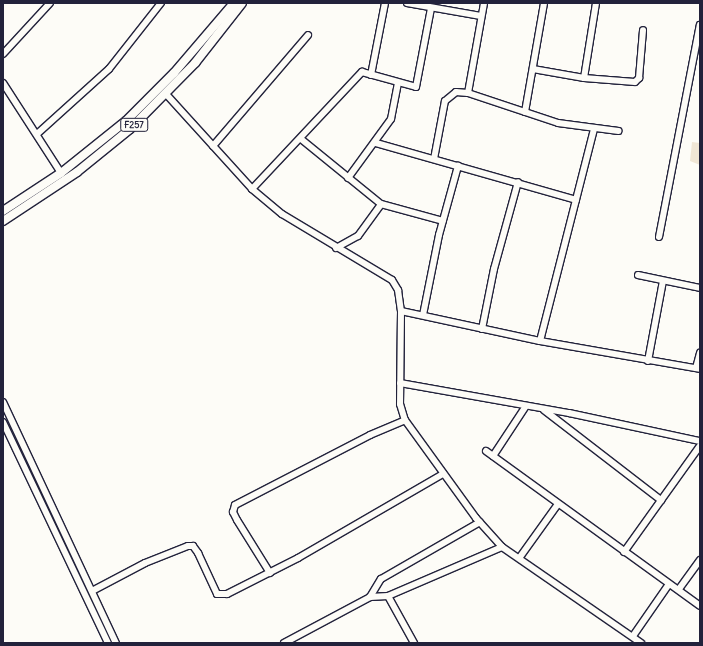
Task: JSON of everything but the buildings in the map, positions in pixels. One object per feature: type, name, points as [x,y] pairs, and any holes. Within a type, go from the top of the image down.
[{"type":"main road","name":"F257","points":[[3,211],[61,174],[155,93],[234,3]]},
{"type":"main road","name":"F257","points":[[3,221],[77,172],[130,129],[166,94],[242,3]]},
{"type":"street","points":[[3,54],[50,3]]},
{"type":"street","points":[[37,134],[109,69],[161,3]]},
{"type":"street","points":[[371,75],[385,3]]},
{"type":"street","points":[[411,3],[431,8],[481,16]]},
{"type":"street","points":[[468,93],[484,3]]},
{"type":"street","points":[[525,112],[544,3]]},
{"type":"street","points":[[584,78],[596,3]]},
{"type":"street","points":[[252,189],[301,139],[355,76],[362,72],[410,88],[418,84],[431,8]]},
{"type":"street","points":[[660,237],[700,25]]},
{"type":"street","points":[[533,69],[584,78],[635,82],[639,78],[643,30]]},
{"type":"street","points":[[213,146],[308,35]]},
{"type":"street","points":[[3,83],[37,134],[61,174]]},
{"type":"street","points":[[348,178],[376,143],[392,119],[398,84]]},
{"type":"street","points":[[434,159],[445,101],[456,92],[468,93],[525,112],[594,129],[618,131]]},
{"type":"street","points":[[166,94],[252,189],[282,214],[336,248],[392,280],[398,290],[401,311],[400,404],[405,420],[443,474],[480,522],[502,547],[520,557],[641,643]]},
{"type":"street","points":[[540,341],[594,129]]},
{"type":"street","points":[[301,139],[381,204],[442,221]]},
{"type":"street","points":[[376,143],[518,182],[576,200]]},
{"type":"street","points":[[423,315],[442,221],[458,166]]},
{"type":"street","points":[[482,329],[503,230],[518,182]]},
{"type":"street","points":[[336,248],[358,236],[381,204]]},
{"type":"street","points":[[638,275],[700,288]]},
{"type":"street","points":[[648,361],[663,281]]},
{"type":"street","points":[[401,311],[540,341],[648,361],[698,368],[700,353]]},
{"type":"street","points":[[400,382],[700,441]]},
{"type":"street","points":[[3,402],[116,643]]},
{"type":"street","points":[[493,456],[526,406]]},
{"type":"street","points":[[542,409],[661,500]]},
{"type":"street","points":[[270,573],[237,520],[233,512],[235,505],[370,435],[405,420]]},
{"type":"street","points":[[3,422],[108,643]]},
{"type":"street","points":[[624,552],[700,446]]},
{"type":"street","points":[[486,451],[624,552],[669,584],[679,589],[700,606]]},
{"type":"street","points":[[92,591],[146,563],[188,546],[193,546],[217,594],[222,596],[270,573],[443,474]]},
{"type":"street","points":[[520,557],[558,504]]},
{"type":"street","points":[[370,597],[381,579],[480,522]]},
{"type":"street","points":[[284,643],[370,597],[388,596],[502,547]]},
{"type":"street","points":[[679,589],[700,560]]},
{"type":"street","points":[[633,636],[669,584]]},
{"type":"street","points":[[388,596],[414,643]]},
{"type":"shaded area","points":[[692,142],[700,143],[700,165],[690,161]]}]
